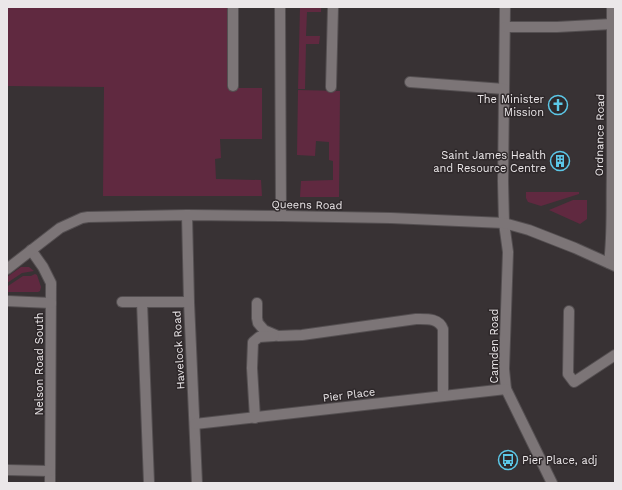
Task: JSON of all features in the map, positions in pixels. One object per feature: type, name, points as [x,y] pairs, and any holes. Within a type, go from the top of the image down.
[{"type":"street","points":[[233,7],[233,86]]},
{"type":"street","points":[[280,7],[280,216]]},
{"type":"street","points":[[331,88],[333,7]]},
{"type":"street","name":"Camden Road","points":[[505,7],[504,223],[508,252],[504,369],[506,388],[552,483]]},
{"type":"street","name":"Ordnance Road","points":[[612,7],[612,265]]},
{"type":"street","points":[[505,27],[557,27],[612,24]]},
{"type":"street","points":[[410,82],[504,89]]},
{"type":"street","name":"Queens Road","points":[[7,269],[60,228],[82,218],[187,215],[391,218],[504,223],[529,230],[612,265]]},
{"type":"street","name":"Havelock Road","points":[[187,215],[189,302],[197,483]]},
{"type":"street","name":"Nelson Road South","points":[[31,250],[43,267],[51,283],[50,483]]},
{"type":"street","points":[[7,301],[51,303]]},
{"type":"street","points":[[122,302],[189,302]]},
{"type":"street","points":[[142,302],[149,483]]},
{"type":"street","points":[[257,303],[258,323],[264,330],[278,336]]},
{"type":"street","points":[[569,311],[568,374],[574,382],[615,355]]},
{"type":"street","points":[[255,418],[252,368],[253,342],[259,337],[302,335],[416,319],[429,319],[437,321],[441,324],[443,329],[442,396]]},
{"type":"street","name":"Pier Place","points":[[195,424],[506,388]]},
{"type":"street","points":[[7,470],[50,471]]},
{"type":"shaded area","points":[[7,7],[227,7],[227,88],[262,88],[262,139],[220,139],[221,158],[215,159],[216,179],[261,180],[262,196],[103,196],[104,87],[7,86]]},
{"type":"shaded area","points":[[300,7],[321,7],[321,12],[307,12],[306,36],[320,36],[319,44],[306,44],[305,89],[298,89]]},
{"type":"shaded area","points":[[298,90],[340,91],[339,197],[300,197],[301,181],[333,180],[333,161],[329,160],[329,142],[316,141],[315,156],[297,155]]},
{"type":"shaded area","points":[[526,192],[579,192],[579,194],[541,206],[528,202]]},
{"type":"shaded area","points":[[573,200],[587,200],[587,219],[580,224],[549,210]]},
{"type":"shaded area","points":[[21,267],[29,267],[34,271],[22,273],[7,283],[7,277]]},
{"type":"shaded area","points":[[35,274],[37,275],[41,287],[40,291],[8,292],[8,286],[23,276],[31,276]]},
{"type":"place","name":"The Minister Mission","points":[[558,105]]},
{"type":"place","name":"Saint James Health and Resource Centre","points":[[560,161]]},
{"type":"place","name":"Pier Place, adj","points":[[508,460]]}]
